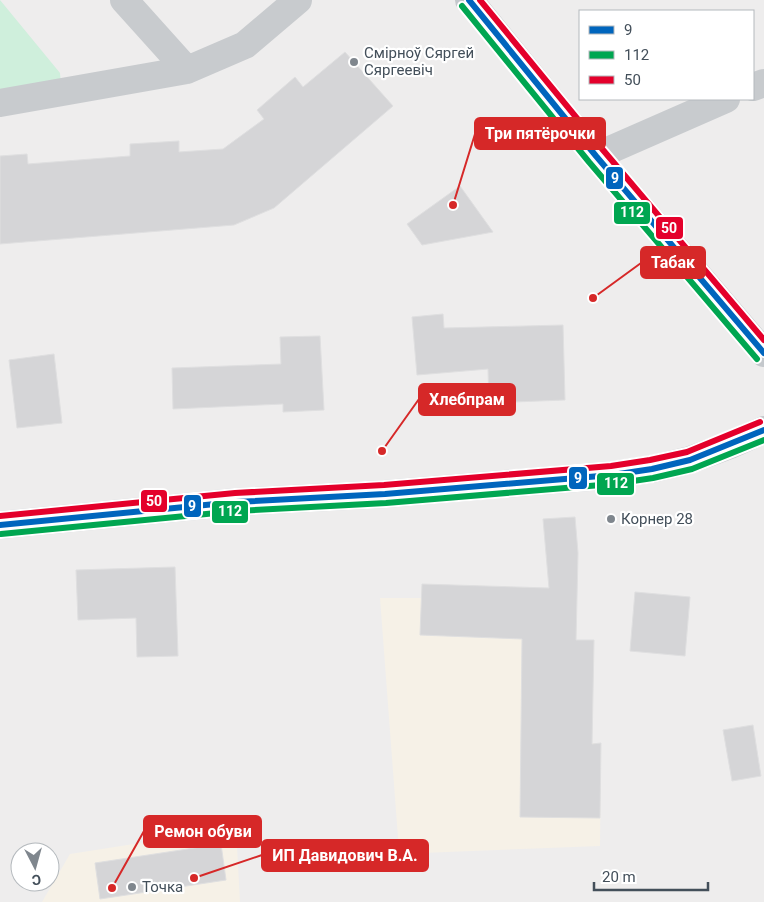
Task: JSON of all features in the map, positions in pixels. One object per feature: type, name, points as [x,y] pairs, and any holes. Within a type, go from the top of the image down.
[{"type":"main road","points":[[469,0],[596,156],[764,353]]},
{"type":"main road","points":[[0,525],[236,502],[385,494],[612,475],[652,469],[690,460],[764,430]]},
{"type":"street","points":[[124,0],[187,70]]},
{"type":"street","points":[[0,103],[187,70],[245,45],[298,0]]},
{"type":"street","points":[[596,156],[724,100]]},
{"type":"shaded area","points":[[422,584],[577,589],[576,640],[594,640],[592,743],[601,743],[600,846],[422,853],[399,851],[380,598],[421,598]]},
{"type":"shaded area","points":[[236,828],[240,902],[42,902],[48,892],[60,892],[60,871],[70,854]]},
{"type":"green space","points":[[0,0],[60,73],[61,84],[0,103]]},
{"type":"building","points":[[345,52],[393,106],[274,208],[234,225],[0,244],[0,156],[27,154],[28,164],[130,156],[130,144],[179,141],[179,152],[223,149],[264,119],[257,110],[295,77],[303,87]]},
{"type":"building","points":[[460,186],[493,232],[422,245],[407,224]]},
{"type":"building","points":[[443,314],[444,328],[563,325],[565,400],[489,403],[488,369],[417,375],[412,317]]},
{"type":"building","points":[[320,336],[324,410],[283,412],[283,404],[173,409],[172,368],[281,364],[280,337]]},
{"type":"building","points":[[54,354],[62,423],[17,428],[9,360]]},
{"type":"building","points":[[575,517],[578,553],[576,640],[594,640],[592,744],[601,743],[600,818],[520,817],[522,639],[420,635],[422,584],[549,588],[543,519]]},
{"type":"building","points":[[175,567],[178,656],[137,657],[136,618],[78,620],[76,570]]},
{"type":"building","points":[[635,592],[690,597],[685,656],[630,651]]},
{"type":"building","points":[[753,725],[761,776],[732,781],[723,730]]},
{"type":"building","points":[[221,844],[226,880],[100,899],[95,863]]},
{"type":"transit line","name":"9","points":[[469,0],[596,156],[764,353]]},
{"type":"transit line","name":"50","points":[[480,0],[603,150],[764,340]]},
{"type":"transit line","name":"112","points":[[462,6],[589,162],[757,359]]},
{"type":"transit line","name":"50","points":[[0,516],[235,493],[384,485],[611,466],[687,452],[760,422]]},
{"type":"transit line","name":"9","points":[[0,525],[236,502],[385,494],[612,475],[652,469],[690,460],[764,430]]},
{"type":"transit line","name":"112","points":[[1,534],[237,511],[386,503],[613,484],[653,478],[692,469],[764,440]]},
{"type":"place","name":"Смірноў Сяргей Сяргеевіч","points":[[354,62]]},
{"type":"place","name":"Три пятёрочки","points":[[453,205]]},
{"type":"place","name":"Табак","points":[[593,298]]},
{"type":"place","name":"Хлебпрам","points":[[382,451]]},
{"type":"place","name":"Корнер 28","points":[[611,519]]},
{"type":"place","name":"ИП Давидович В.А.","points":[[194,878]]},
{"type":"place","name":"Точка","points":[[132,887]]},
{"type":"place","name":"Ремон обуви","points":[[112,888]]}]
